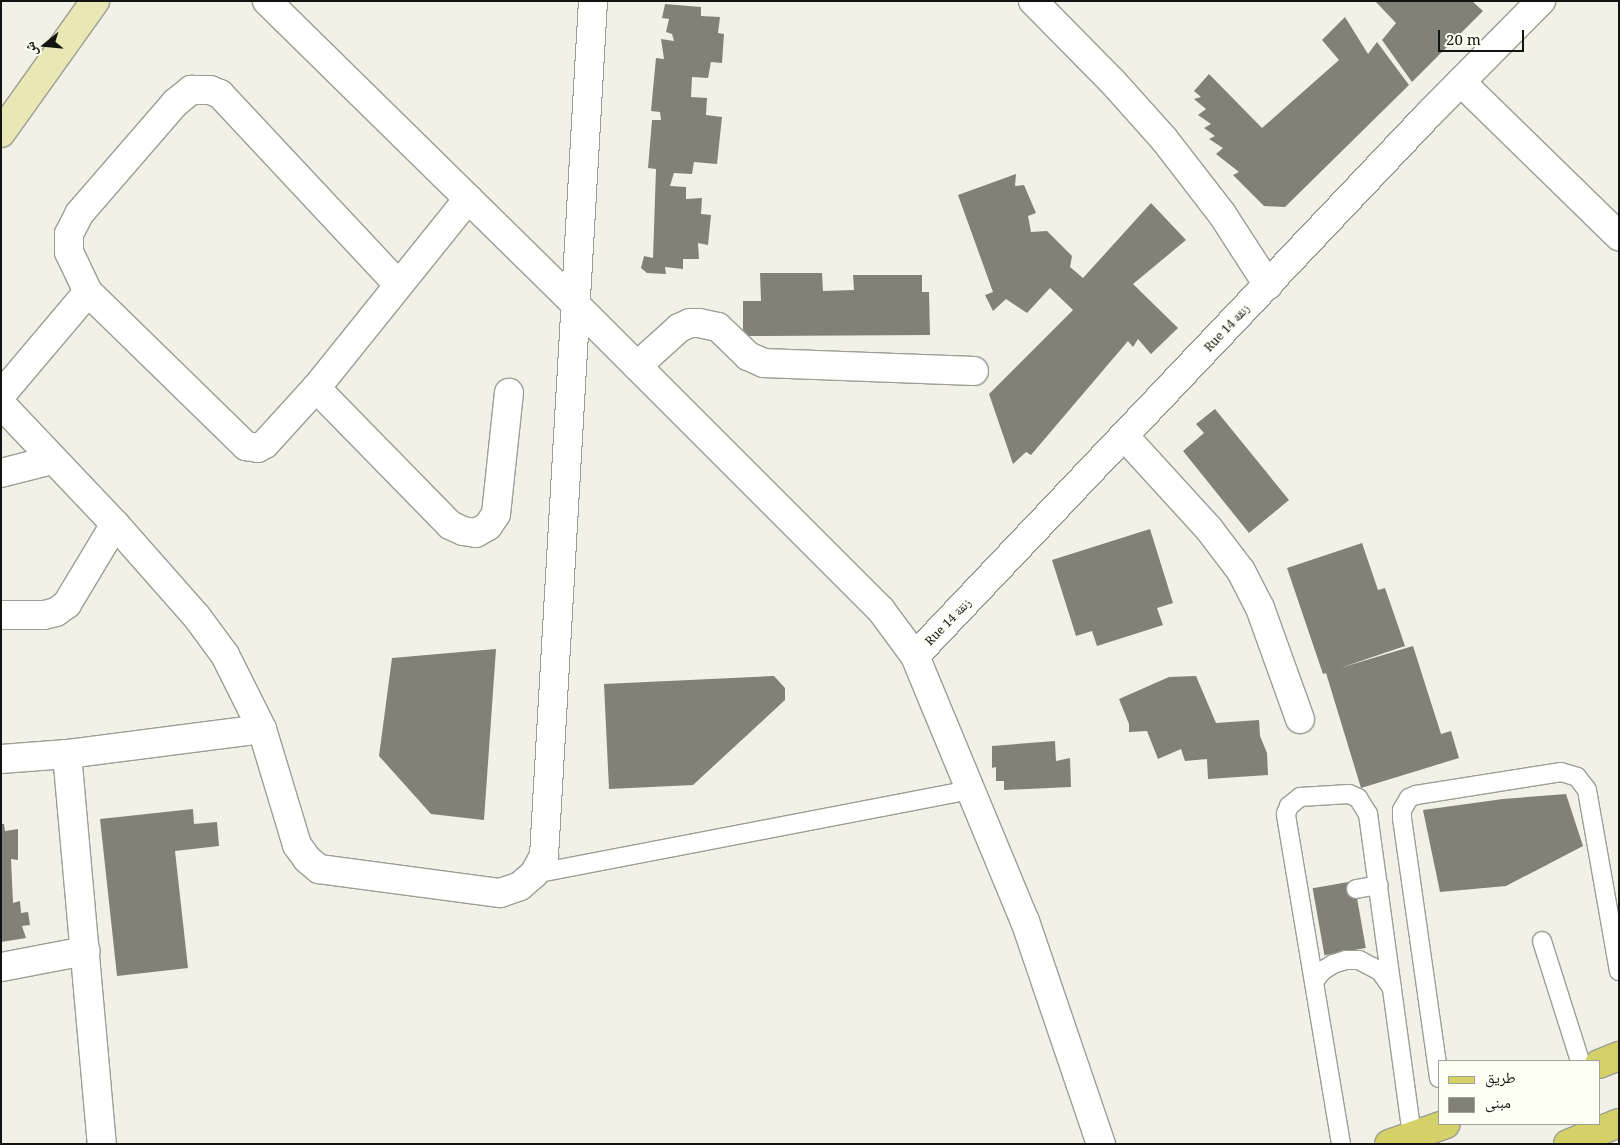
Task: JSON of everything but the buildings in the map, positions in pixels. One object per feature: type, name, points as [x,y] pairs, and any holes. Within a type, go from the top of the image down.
[{"type":"main road","points":[[1600,1064],[1619,1056]]},
{"type":"main road","points":[[1568,1144],[1619,1123]]},
{"type":"main road","points":[[1400,1140],[1443,1125]]},
{"type":"street","points":[[1,133],[95,1]]},
{"type":"street","points":[[267,1],[576,305],[881,610],[915,656],[1025,921],[1101,1144]]},
{"type":"street","points":[[1,404],[52,460],[115,524],[197,617],[225,655],[262,729],[297,845],[307,859],[319,869],[500,893],[520,886],[534,874],[544,856],[593,1]]},
{"type":"street","points":[[1033,1],[1112,80],[1164,139],[1222,214],[1268,285]]},
{"type":"street","name":"Rue 14 زنقة","points":[[915,656],[1461,82],[1541,1]]},
{"type":"street","points":[[1461,82],[1619,236]]},
{"type":"street","points":[[398,284],[220,94],[210,90],[191,90],[175,103],[79,214],[70,234],[69,252],[88,292],[246,446],[252,449],[266,444],[316,388],[468,199]]},
{"type":"street","points":[[1,394],[88,292]]},
{"type":"street","points":[[637,366],[679,328],[690,323],[699,323],[718,327],[748,356],[764,363],[974,371]]},
{"type":"street","points":[[316,388],[450,525],[463,531],[476,533],[488,526],[496,514],[509,392]]},
{"type":"street","points":[[1125,437],[1209,529],[1241,571],[1260,608],[1300,719]]},
{"type":"street","points":[[1,473],[52,460]]},
{"type":"street","points":[[1,615],[44,615],[56,612],[67,604],[115,524]]},
{"type":"street","points":[[1,759],[67,754],[262,729]]},
{"type":"street","points":[[67,754],[102,1144]]},
{"type":"street","points":[[1,967],[85,951]]},
{"type":"lane","points":[[1438,1071],[1402,818],[1402,810],[1409,798],[1416,794],[1562,772],[1577,777],[1587,790],[1619,971]]},
{"type":"lane","points":[[534,874],[971,790]]},
{"type":"lane","points":[[1341,1144],[1314,982],[1307,897],[1286,814],[1289,806],[1300,798],[1349,794],[1364,806],[1370,822],[1392,988],[1400,1140]]},
{"type":"lane","points":[[1356,889],[1379,885]]},
{"type":"lane","points":[[1542,941],[1580,1060]]},
{"type":"lane","points":[[1314,982],[1322,971],[1333,964],[1346,960],[1359,960],[1380,971],[1392,988]]}]
